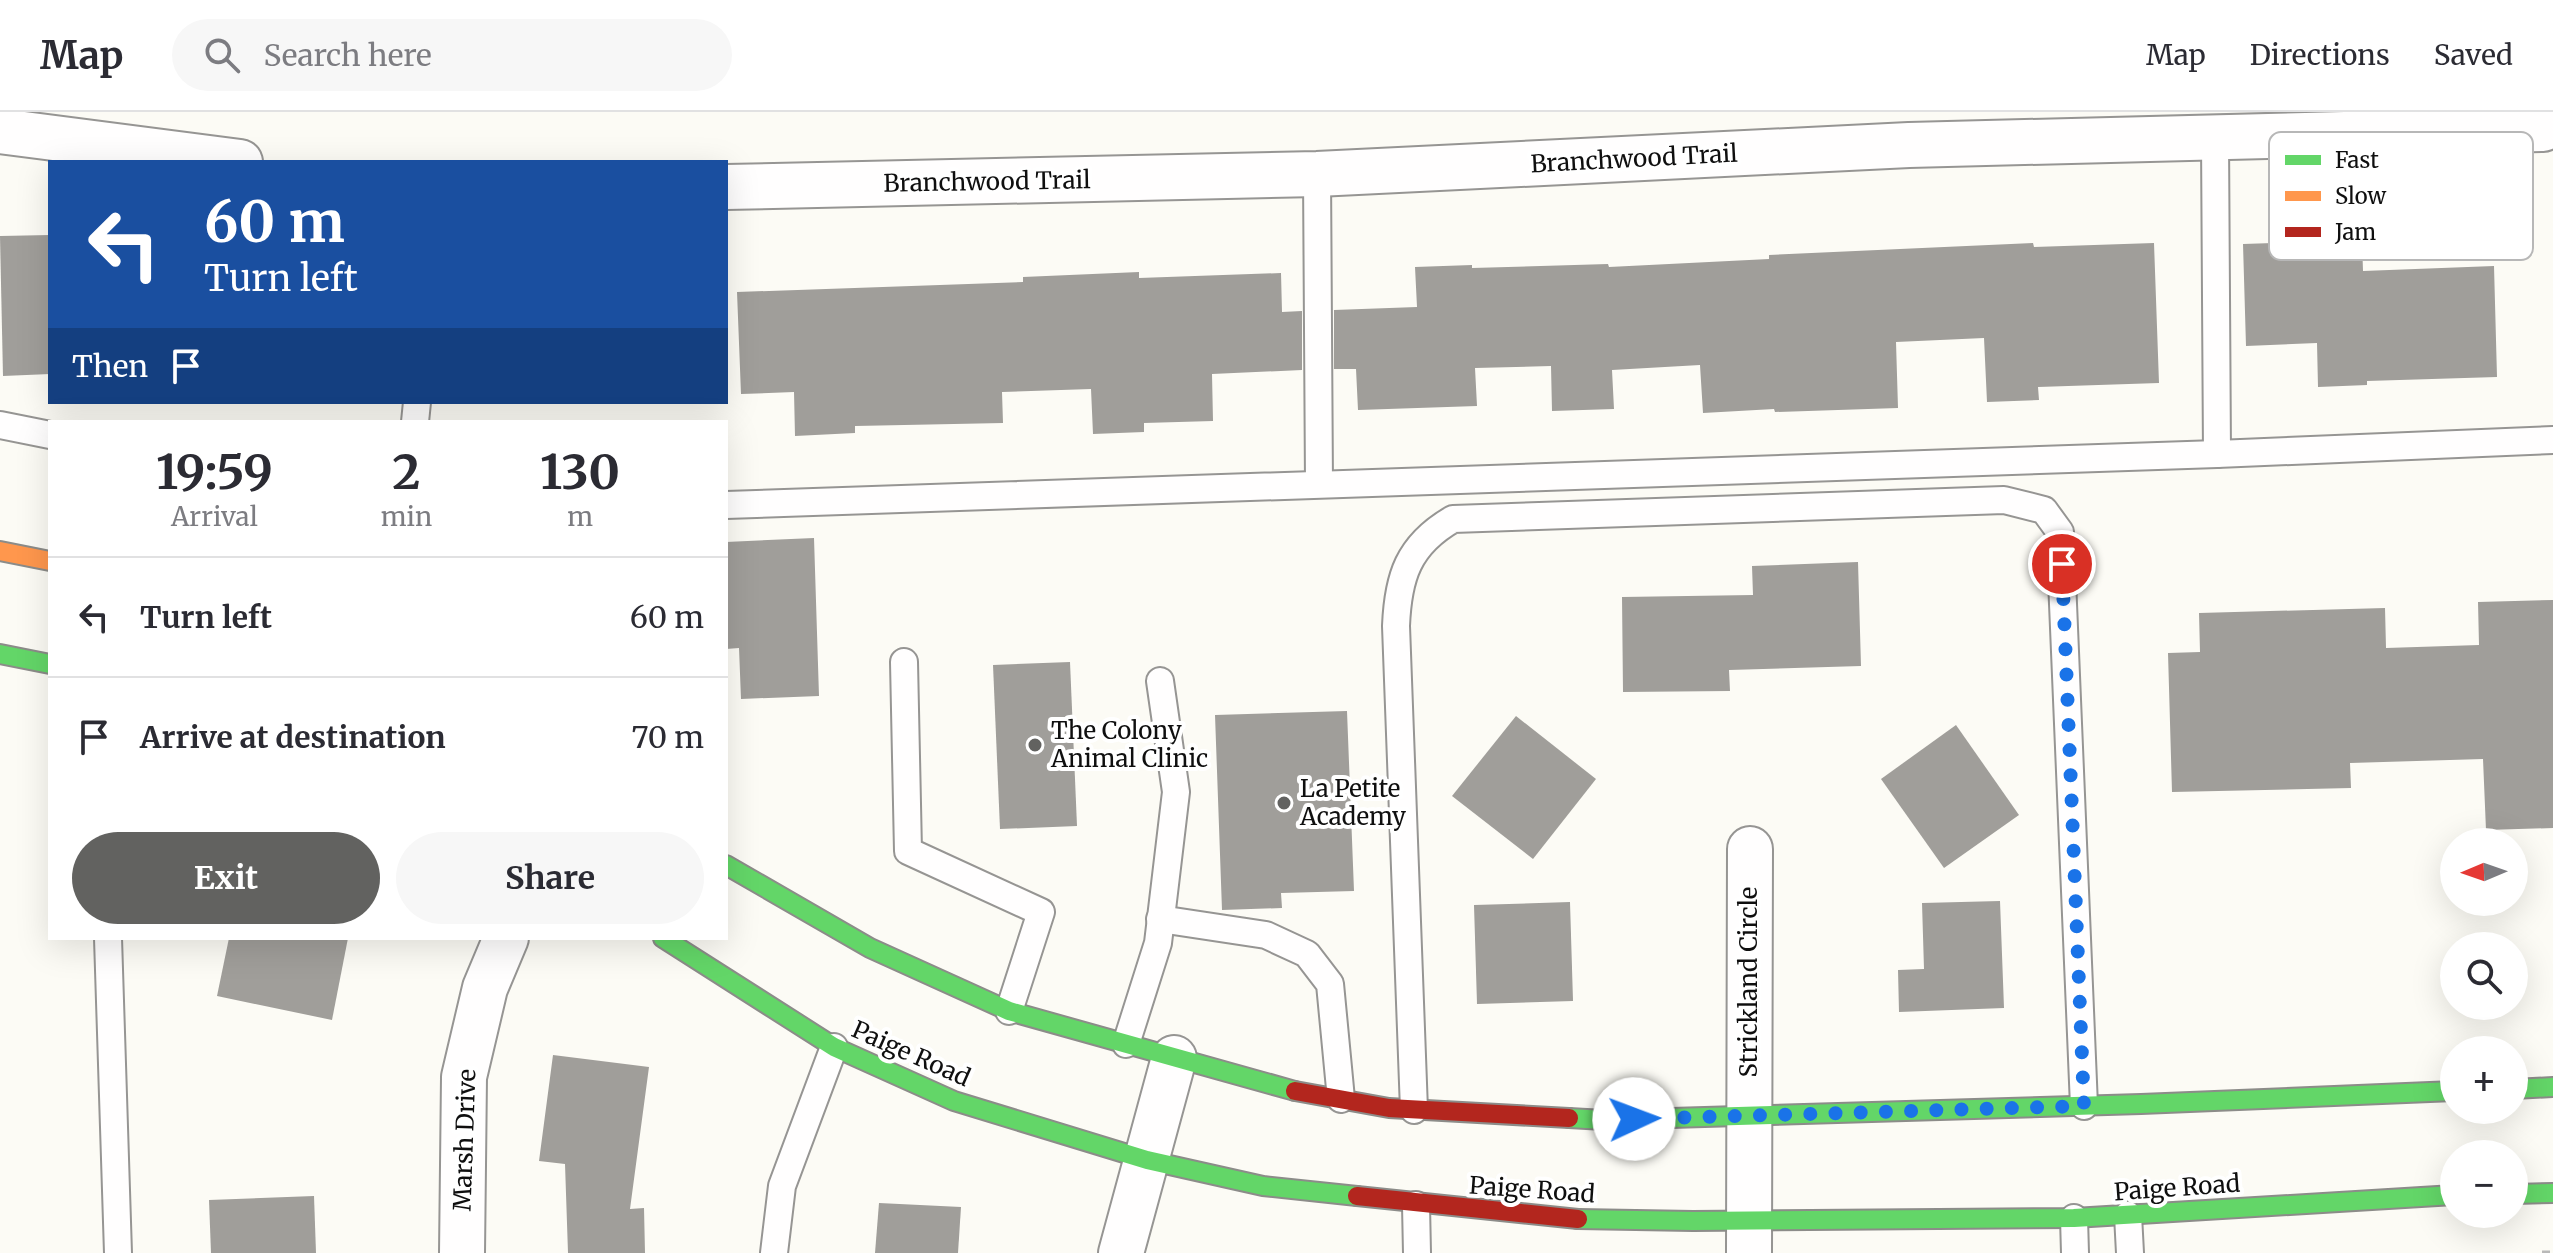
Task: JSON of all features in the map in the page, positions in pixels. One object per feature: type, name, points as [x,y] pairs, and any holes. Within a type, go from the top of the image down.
[{"type":"main road","points":[[0,551],[48,561]]},
{"type":"main road","points":[[0,654],[48,664]]},
{"type":"main road","points":[[728,866],[870,948],[1009,1011],[1286,1089],[1414,1110],[1604,1120],[2440,1092]]},
{"type":"main road","name":"Paige Road","points":[[666,940],[834,1047],[954,1101],[1147,1160],[1263,1186],[1416,1205],[1749,1237],[2440,1196]]},
{"type":"main road","points":[[2528,1088],[2553,1087]]},
{"type":"main road","points":[[2528,1194],[2553,1193]]},
{"type":"street","name":"Branchwood Trail","points":[[728,187],[1317,174],[1909,129],[2231,130],[2542,121]]},
{"type":"street","points":[[0,131],[225,160]]},
{"type":"street","name":"Strickland Circle","points":[[1749,1237],[1750,849]]},
{"type":"street","name":"Marsh Drive","points":[[462,1253],[464,1077],[485,988],[505,940]]},
{"type":"street","points":[[1121,1253],[1174,1058]]},
{"type":"lane","points":[[2217,454],[2231,130]]},
{"type":"lane","points":[[1317,174],[1319,484]]},
{"type":"lane","points":[[0,425],[48,435]]},
{"type":"lane","points":[[728,505],[2553,440]]},
{"type":"lane","points":[[1414,1110],[1396,626],[1398,589],[1410,560],[1434,530],[1453,519],[2004,500],[2044,510],[2060,532],[2084,1106]]},
{"type":"lane","points":[[904,662],[908,851],[1041,912],[1009,1011]]},
{"type":"lane","points":[[1126,1044],[1158,943],[1176,792],[1160,681]]},
{"type":"lane","points":[[1160,919],[1266,935],[1307,954],[1330,984],[1341,1099]]},
{"type":"lane","points":[[108,940],[118,1253]]},
{"type":"lane","points":[[774,1253],[782,1186],[834,1047]]},
{"type":"lane","points":[[1416,1205],[1417,1253]]},
{"type":"lane","points":[[2128,1215],[2130,1253]]},
{"type":"lane","points":[[2074,1218],[2075,1253]]},
{"type":"path","points":[[2542,1253],[2553,1253]]},
{"type":"building","points":[[48,235],[48,374],[3,376],[0,236]]},
{"type":"building","points":[[2033,243],[2034,247],[2154,243],[2159,383],[2038,387],[2039,400],[1987,402],[1984,338],[1896,342],[1898,408],[1703,413],[1700,365],[1612,370],[1614,409],[1552,411],[1551,366],[1475,368],[1477,406],[1358,410],[1356,369],[1334,369],[1334,310],[1417,307],[1415,267],[1608,264],[1609,267],[1769,259],[1769,255]]},
{"type":"building","points":[[2269,243],[2269,260],[2363,260],[2363,271],[2494,266],[2497,377],[2367,381],[2367,385],[2318,387],[2317,343],[2246,346],[2243,244]]},
{"type":"building","points":[[1139,272],[1139,278],[1281,273],[1282,312],[1302,311],[1302,370],[1212,374],[1213,421],[1144,423],[1144,432],[1093,434],[1091,389],[1002,392],[1003,423],[855,426],[855,433],[795,436],[794,392],[741,394],[737,292],[1023,282],[1023,277]]},
{"type":"building","points":[[814,538],[819,696],[741,699],[739,648],[728,649],[728,542]]},
{"type":"building","points":[[1858,562],[1861,666],[1729,670],[1730,691],[1623,692],[1622,597],[1753,595],[1752,566]]},
{"type":"building","points":[[2553,600],[2553,828],[2486,828],[2483,759],[2350,763],[2351,788],[2172,792],[2168,653],[2200,652],[2199,613],[2385,608],[2386,648],[2479,645],[2478,602]]},
{"type":"building","name":"The Colony Animal Clinic","points":[[1070,662],[1077,826],[1000,829],[993,665]]},
{"type":"building","name":"La Petite Academy","points":[[1347,711],[1354,891],[1281,893],[1282,908],[1222,910],[1215,715]]},
{"type":"building","points":[[1516,716],[1596,779],[1533,859],[1452,796]]},
{"type":"building","points":[[1956,725],[2019,815],[1944,868],[1881,779]]},
{"type":"building","points":[[2000,901],[2004,1008],[1899,1012],[1898,970],[1924,969],[1922,903]]},
{"type":"building","points":[[1570,902],[1573,1001],[1477,1004],[1474,905]]},
{"type":"building","points":[[229,940],[348,940],[332,1020],[217,996]]},
{"type":"building","points":[[553,1055],[649,1067],[630,1209],[644,1208],[645,1253],[568,1253],[565,1164],[539,1161]]},
{"type":"building","points":[[314,1196],[316,1253],[211,1253],[209,1200]]},
{"type":"building","points":[[879,1203],[961,1207],[958,1253],[875,1253]]},
{"type":"traffic: fast","points":[[0,654],[48,664]]},
{"type":"traffic: fast","points":[[728,866],[870,948],[1009,1011],[1295,1091]]},
{"type":"traffic: fast","points":[[666,940],[834,1047],[954,1101],[1147,1160],[1263,1186],[1357,1196]]},
{"type":"traffic: fast","points":[[2528,1088],[2553,1087]]},
{"type":"traffic: fast","points":[[1569,1118],[1604,1120],[2141,1104],[2440,1092]]},
{"type":"traffic: fast","points":[[2528,1194],[2553,1193]]},
{"type":"traffic: fast","points":[[1578,1219],[2074,1218],[2440,1196]]},
{"type":"traffic: slow","points":[[0,551],[48,561]]},
{"type":"traffic: jam","points":[[1295,1091],[1389,1108],[1569,1118]]},
{"type":"traffic: jam","points":[[1357,1196],[1578,1219]]},
{"type":"place","name":"The Colony Animal Clinic","points":[[1035,745]]},
{"type":"place","name":"La Petite Academy","points":[[1284,803]]},
{"type":"route","points":[[1634,1119],[2084,1106],[2062,564]]}]
